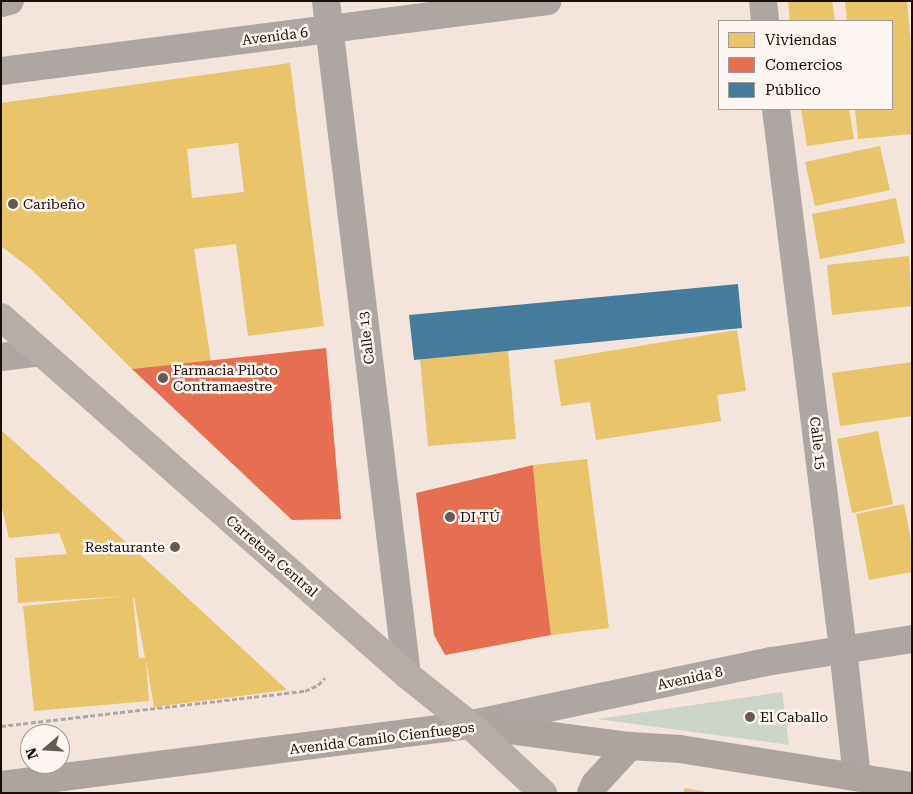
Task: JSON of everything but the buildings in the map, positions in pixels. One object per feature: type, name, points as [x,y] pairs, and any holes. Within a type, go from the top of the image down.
[{"type":"highway","name":"Carretera Central","points":[[1,317],[407,675],[470,725],[543,793]]},
{"type":"main road","name":"Avenida Camilo Cienfuegos","points":[[1,785],[50,786],[470,725],[630,746],[680,749],[912,786]]},
{"type":"main road","points":[[591,793],[595,784],[630,746]]},
{"type":"street","points":[[1,2],[10,1]]},
{"type":"street","name":"Calle 13","points":[[326,1],[407,675]]},
{"type":"street","name":"Avenida 6","points":[[1,70],[548,1]]},
{"type":"street","points":[[762,1],[765,20]]},
{"type":"street","name":"Calle 15","points":[[776,110],[843,648],[857,777]]},
{"type":"street","points":[[1,357],[40,352]]},
{"type":"street","name":"Avenida 8","points":[[470,725],[772,661],[843,648],[912,639]]},
{"type":"path","points":[[1,726],[305,691],[318,685],[326,678]]},
{"type":"shaded area","points":[[782,692],[789,745],[597,719]]},
{"type":"place","name":"Caribeño","points":[[13,204]]},
{"type":"place","name":"Farmacia Piloto Contramaestre","points":[[163,378]]},
{"type":"place","name":"DI TÚ","points":[[450,517]]},
{"type":"place","name":"Restaurante","points":[[175,547]]},
{"type":"place","name":"El Caballo","points":[[750,717]]}]
